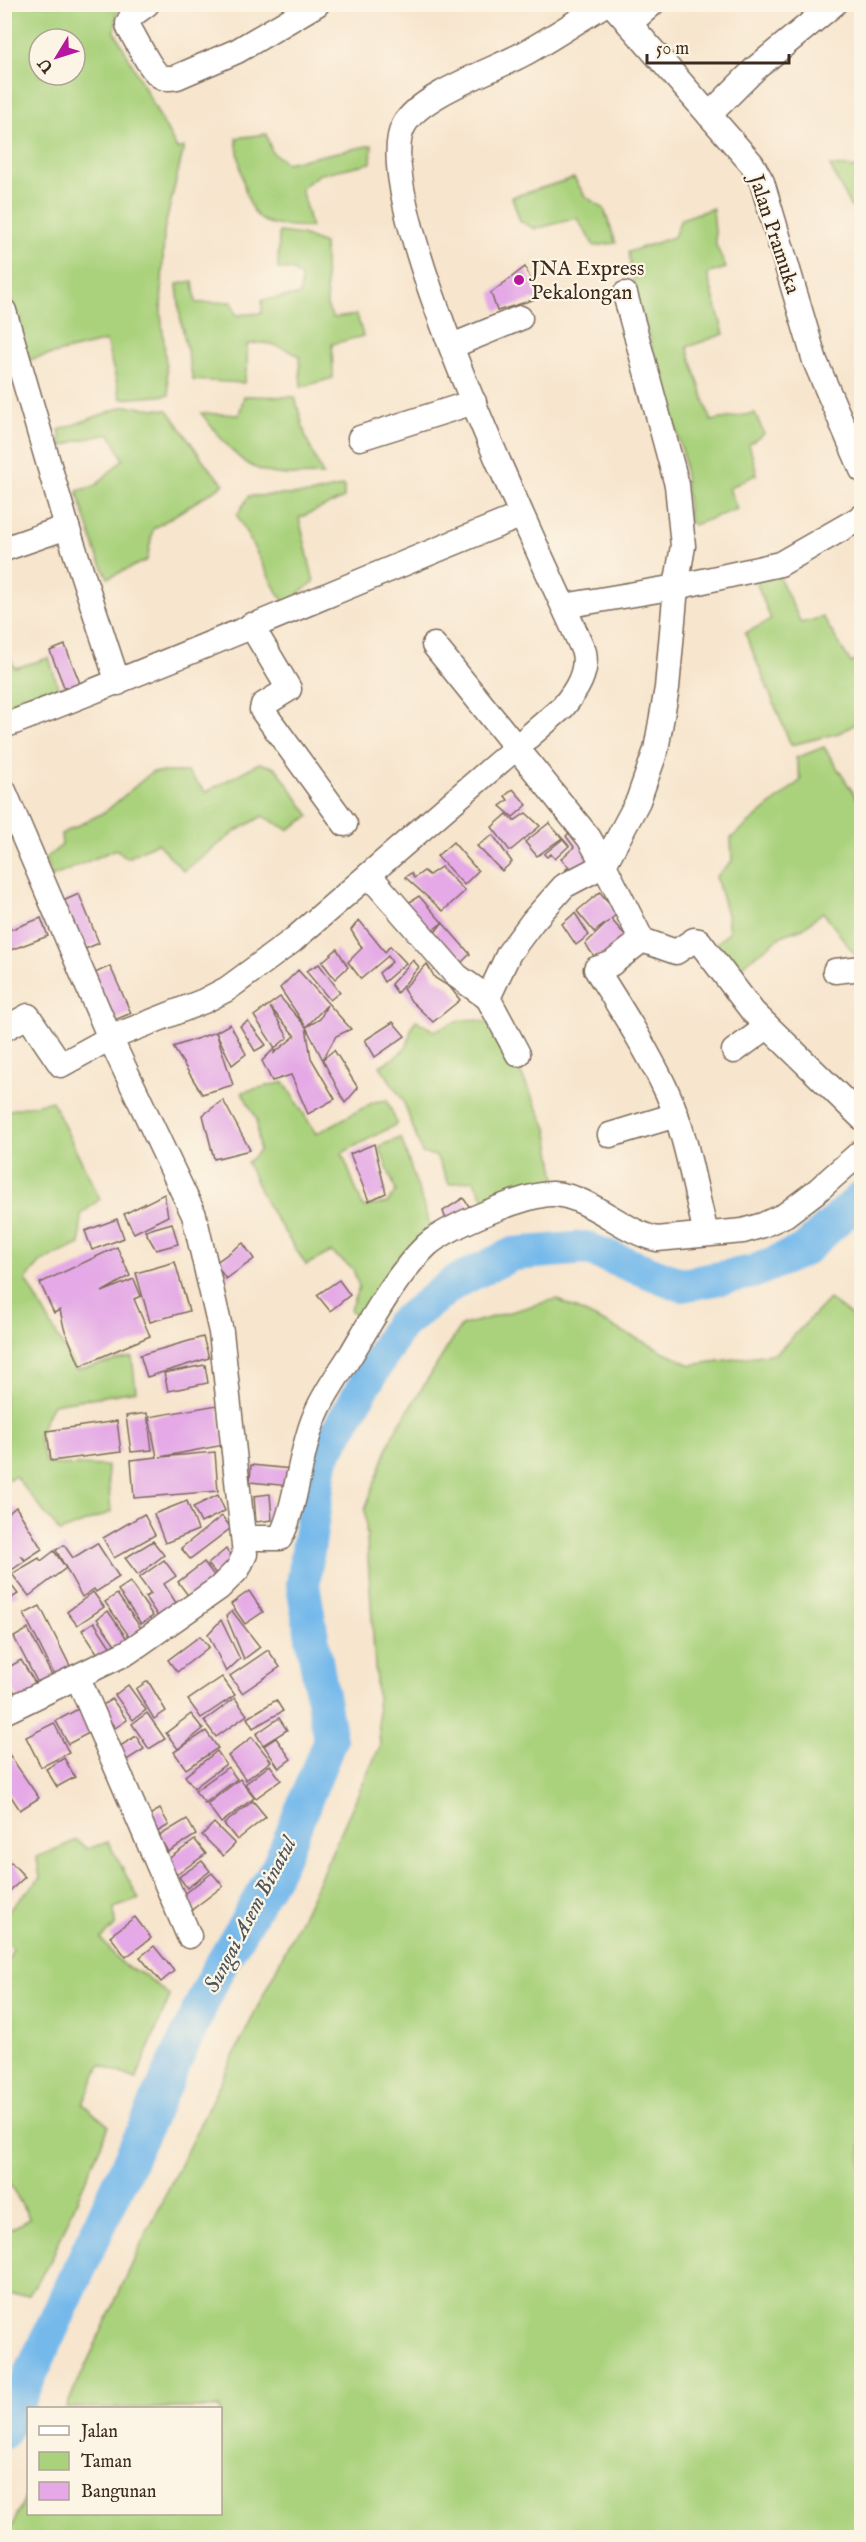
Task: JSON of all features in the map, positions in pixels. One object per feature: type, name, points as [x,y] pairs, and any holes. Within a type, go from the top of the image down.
[{"type":"street","points":[[147,4],[132,15],[128,23],[129,28],[152,68],[158,75],[169,78],[177,77],[237,51],[317,4]]},
{"type":"street","points":[[4,1029],[28,1016],[61,1065],[110,1038],[204,1001],[227,988],[292,941],[563,707],[582,678],[585,667],[584,652],[520,516],[426,278],[402,192],[397,149],[404,124],[420,105],[526,52],[605,4]]},
{"type":"street","name":"Jalan Pramuka","points":[[612,4],[752,164],[762,182],[815,361],[861,470]]},
{"type":"street","points":[[629,24],[652,4]]},
{"type":"street","points":[[709,115],[764,61],[834,4]]},
{"type":"street","points":[[489,998],[509,953],[541,912],[597,853],[638,801],[656,750],[667,688],[667,588],[683,546],[677,485],[625,294]]},
{"type":"street","points":[[4,311],[11,358],[118,683]]},
{"type":"street","points":[[452,346],[520,318]]},
{"type":"street","points":[[360,438],[474,402]]},
{"type":"street","points":[[4,726],[118,683],[251,625],[520,516]]},
{"type":"street","points":[[564,606],[667,588],[780,564],[861,517]]},
{"type":"street","points":[[4,549],[67,527]]},
{"type":"street","points":[[251,625],[289,689],[263,705],[262,710],[345,824]]},
{"type":"street","points":[[434,645],[517,747],[597,853],[642,940],[676,952],[694,940],[699,941],[767,1027],[861,1118]]},
{"type":"street","points":[[4,791],[110,1038],[194,1215],[221,1332],[244,1538],[243,1560],[219,1588],[128,1652],[78,1678],[6,1708]]},
{"type":"street","points":[[369,875],[457,976],[489,998],[518,1054]]},
{"type":"street","points":[[642,940],[611,964],[596,969],[644,1048],[676,1115],[706,1233]]},
{"type":"street","points":[[835,971],[861,968]]},
{"type":"street","points":[[734,1051],[767,1027]]},
{"type":"street","points":[[610,1135],[676,1115]]},
{"type":"street","points":[[244,1538],[279,1538],[289,1511],[303,1448],[327,1391],[399,1277],[436,1237],[507,1204],[532,1196],[552,1193],[564,1195],[617,1220],[645,1237],[665,1239],[743,1231],[785,1215],[818,1190],[861,1151]]},
{"type":"street","points":[[78,1678],[189,1936]]},
{"type":"green space","points":[[5,5],[115,5],[117,9],[115,32],[177,149],[184,147],[164,231],[161,313],[169,395],[121,399],[106,341],[28,360],[5,281]]},
{"type":"green space","points":[[266,134],[272,152],[286,163],[372,145],[371,163],[320,174],[301,188],[311,227],[269,223],[257,216],[247,196],[236,138]]},
{"type":"green space","points":[[830,166],[861,168],[861,206],[851,208]]},
{"type":"green space","points":[[574,178],[585,196],[604,209],[616,243],[594,246],[577,218],[535,229],[520,221],[512,197]]},
{"type":"green space","points":[[713,208],[716,245],[726,268],[707,274],[724,334],[687,347],[711,421],[755,413],[764,434],[749,444],[757,474],[729,488],[737,509],[694,525],[689,521],[683,454],[635,290],[628,252],[674,237],[681,219]]},
{"type":"green space","points":[[279,232],[302,235],[324,244],[327,306],[333,318],[357,315],[363,336],[332,344],[333,378],[301,387],[299,356],[267,343],[247,345],[244,383],[193,380],[180,316],[177,284],[193,281],[196,303],[232,302],[236,315],[262,313],[262,300],[300,295],[301,277],[292,270],[278,269]]},
{"type":"green space","points":[[244,396],[295,397],[306,438],[323,475],[280,474],[264,471],[251,466],[228,446],[201,413],[239,415]]},
{"type":"green space","points":[[125,406],[168,410],[208,467],[224,484],[153,529],[147,560],[108,578],[98,558],[77,491],[95,486],[123,459],[110,434],[76,441],[62,447],[59,430]]},
{"type":"green space","points":[[344,486],[344,498],[299,518],[314,582],[286,602],[279,596],[237,515],[249,496],[310,494]]},
{"type":"green space","points":[[776,570],[801,623],[823,617],[851,663],[861,659],[861,721],[839,733],[791,745],[745,633],[771,620],[753,574]]},
{"type":"green space","points":[[5,648],[15,668],[49,658],[59,690],[5,706]]},
{"type":"green space","points":[[824,747],[861,805],[861,963],[823,912],[803,928],[783,935],[735,971],[713,947],[729,932],[727,914],[716,877],[732,861],[731,838],[801,780],[796,758]]},
{"type":"green space","points":[[259,763],[276,768],[310,816],[288,830],[263,816],[236,831],[184,871],[157,843],[127,858],[116,849],[52,877],[45,859],[62,845],[61,834],[105,812],[152,772],[187,772],[206,792]]},
{"type":"green space","points":[[416,1020],[434,1031],[451,1023],[467,1020],[483,1021],[500,1030],[547,1128],[557,1185],[487,1203],[473,1180],[449,1184],[436,1156],[422,1153],[403,1100],[380,1066],[400,1054],[406,1047]]},
{"type":"green space","points":[[284,1082],[316,1134],[374,1102],[387,1100],[397,1124],[342,1153],[363,1207],[387,1203],[396,1191],[379,1146],[401,1138],[433,1234],[359,1319],[350,1309],[359,1287],[353,1269],[331,1252],[306,1265],[267,1205],[247,1163],[259,1151],[257,1120],[242,1092]]},
{"type":"green space","points":[[52,1101],[100,1199],[81,1214],[80,1244],[42,1261],[26,1279],[76,1370],[132,1357],[136,1391],[53,1404],[38,1435],[46,1464],[107,1466],[111,1512],[60,1532],[15,1476],[4,1481],[5,1111]]},
{"type":"green space","points":[[556,1299],[691,1365],[777,1353],[829,1299],[861,1323],[861,2537],[7,2537],[27,2493],[27,2515],[222,2515],[222,2407],[66,2407],[146,2234],[310,1900],[380,1746],[365,1509],[392,1436],[461,1326]]},
{"type":"green space","points":[[77,1840],[87,1849],[108,1842],[139,1899],[114,1908],[115,1926],[101,1939],[123,1965],[146,1976],[170,1996],[136,2079],[100,2065],[83,2104],[109,2126],[51,2260],[29,2295],[8,2295],[5,2287],[5,2232],[30,2219],[5,2176],[4,1973],[13,1948],[5,1942],[5,1914],[40,1878],[37,1857]]},
{"type":"building","name":"JNA Express Pekalongan","points":[[525,267],[539,298],[497,311],[491,293]]},
{"type":"building","points":[[65,645],[83,691],[68,697],[50,651]]},
{"type":"building","points":[[513,789],[527,805],[513,817],[500,806],[508,800],[505,796]]},
{"type":"building","points":[[526,813],[540,826],[510,851],[492,827],[507,814],[514,821]]},
{"type":"building","points":[[549,823],[562,838],[537,856],[525,842]]},
{"type":"building","points":[[570,832],[594,861],[573,878],[566,869],[569,867],[561,859],[574,847],[566,836]]},
{"type":"building","points":[[493,835],[512,862],[502,871],[477,846]]},
{"type":"building","points":[[563,839],[569,846],[555,859],[551,854],[547,857],[544,854]]},
{"type":"building","points":[[453,842],[478,871],[464,885],[437,856]]},
{"type":"building","points":[[441,867],[465,891],[443,911],[405,877],[411,873],[414,878],[424,871],[429,875]]},
{"type":"building","points":[[600,892],[617,914],[611,919],[631,942],[600,964],[585,944],[609,921],[594,932],[577,911]]},
{"type":"building","points":[[79,894],[99,943],[83,950],[63,901]]},
{"type":"building","points":[[419,896],[470,954],[455,969],[430,939],[442,923],[426,935],[402,907]]},
{"type":"building","points":[[575,913],[589,935],[576,945],[562,924]]},
{"type":"building","points":[[41,918],[48,936],[8,951],[4,932]]},
{"type":"building","points":[[359,920],[385,952],[390,946],[406,963],[384,982],[379,973],[392,962],[388,956],[361,979],[348,962],[362,948],[351,930]]},
{"type":"building","points":[[337,949],[348,967],[335,979],[322,962]]},
{"type":"building","points":[[413,960],[419,967],[397,993],[391,984]]},
{"type":"building","points":[[319,964],[340,992],[330,1000],[306,971]]},
{"type":"building","points":[[427,964],[435,978],[450,987],[460,1000],[433,1022],[411,1001],[403,989]]},
{"type":"building","points":[[110,966],[131,1013],[115,1020],[93,974]]},
{"type":"building","points":[[298,970],[351,1029],[336,1036],[323,1059],[334,1050],[358,1088],[345,1103],[306,1027],[280,988]],"holes":[[[327,1005],[320,1019],[306,1027]]]},
{"type":"building","points":[[280,997],[306,1027],[311,1058],[335,1099],[308,1114],[291,1075],[272,1081],[262,1061],[275,1048],[254,1016]],"holes":[[[270,1007],[295,1036],[274,1053],[275,1048],[288,1037]]]},
{"type":"building","points":[[248,1021],[266,1045],[255,1051],[240,1026]]},
{"type":"building","points":[[393,1022],[405,1036],[375,1057],[365,1040]]},
{"type":"building","points":[[230,1024],[246,1054],[232,1065],[216,1032]]},
{"type":"building","points":[[216,1032],[233,1085],[202,1094],[173,1047]]},
{"type":"building","points":[[223,1100],[250,1150],[214,1159],[203,1115]]},
{"type":"building","points":[[374,1144],[386,1193],[369,1201],[350,1154]]},
{"type":"building","points":[[164,1194],[168,1216],[134,1233],[124,1214]]},
{"type":"building","points":[[463,1198],[478,1218],[447,1223],[443,1211]]},
{"type":"building","points":[[117,1219],[124,1238],[92,1250],[85,1231]]},
{"type":"building","points":[[172,1223],[178,1244],[156,1250],[145,1231]]},
{"type":"building","points":[[243,1243],[254,1259],[226,1279],[215,1263]]},
{"type":"building","points":[[117,1247],[130,1276],[102,1292],[134,1279],[141,1296],[134,1299],[150,1336],[80,1366],[64,1328],[60,1310],[54,1313],[40,1283]]},
{"type":"building","points":[[175,1262],[189,1311],[150,1322],[136,1273]]},
{"type":"building","points":[[339,1280],[350,1295],[330,1311],[317,1295]]},
{"type":"building","points":[[203,1337],[209,1358],[147,1377],[140,1355]]},
{"type":"building","points":[[205,1365],[208,1383],[168,1391],[164,1373]]},
{"type":"building","points":[[217,1405],[224,1445],[160,1457],[215,1452],[218,1491],[134,1498],[131,1460],[157,1457],[149,1417]]},
{"type":"building","points":[[147,1413],[152,1450],[131,1452],[126,1416]]},
{"type":"building","points":[[117,1421],[121,1452],[51,1461],[47,1431]]},
{"type":"building","points":[[251,1465],[292,1469],[290,1486],[250,1482]]},
{"type":"building","points":[[270,1494],[272,1520],[256,1522],[254,1496]]},
{"type":"building","points":[[218,1495],[225,1511],[201,1523],[193,1507]]},
{"type":"building","points":[[187,1501],[198,1530],[165,1543],[154,1514]]},
{"type":"building","points":[[16,1507],[42,1549],[25,1560],[21,1555],[25,1561],[4,1575],[4,1517]]},
{"type":"building","points":[[144,1514],[155,1535],[114,1558],[103,1538]]},
{"type":"building","points":[[222,1516],[231,1528],[190,1559],[181,1548]]},
{"type":"building","points":[[153,1541],[164,1555],[138,1575],[125,1558]]},
{"type":"building","points":[[97,1543],[119,1577],[96,1592],[94,1589],[82,1597],[56,1550],[64,1545],[73,1558]]},
{"type":"building","points":[[226,1549],[239,1564],[221,1580],[208,1564]]},
{"type":"building","points":[[54,1551],[66,1568],[29,1596],[12,1574],[39,1558],[41,1561]]},
{"type":"building","points":[[164,1560],[176,1576],[164,1584],[178,1606],[159,1618],[145,1597],[151,1594],[139,1578]]},
{"type":"building","points":[[204,1562],[219,1582],[193,1602],[178,1582]]},
{"type":"building","points":[[4,1576],[18,1594],[4,1603]]},
{"type":"building","points":[[130,1582],[153,1616],[141,1624],[118,1590]]},
{"type":"building","points":[[249,1591],[263,1612],[245,1624],[231,1604]]},
{"type":"building","points":[[93,1592],[104,1607],[77,1625],[67,1612]]},
{"type":"building","points":[[117,1594],[141,1628],[129,1636],[105,1602]]},
{"type":"building","points":[[40,1606],[72,1670],[56,1678],[24,1614]]},
{"type":"building","points":[[108,1611],[132,1646],[121,1653],[97,1619]]},
{"type":"building","points":[[232,1611],[260,1647],[244,1659],[226,1616]]},
{"type":"building","points":[[221,1620],[240,1659],[226,1672],[208,1634]]},
{"type":"building","points":[[94,1622],[115,1654],[103,1662],[82,1630]]},
{"type":"building","points":[[28,1629],[56,1683],[42,1691],[14,1637]]},
{"type":"building","points":[[200,1636],[209,1647],[177,1672],[168,1660]]},
{"type":"building","points":[[268,1650],[280,1667],[242,1693],[230,1676]]},
{"type":"building","points":[[21,1660],[40,1691],[21,1703],[4,1675],[4,1670]]},
{"type":"building","points":[[222,1677],[235,1695],[201,1718],[188,1700]]},
{"type":"building","points":[[148,1681],[166,1711],[154,1719],[136,1689]]},
{"type":"building","points":[[128,1685],[146,1710],[133,1720],[115,1695]]},
{"type":"building","points":[[235,1698],[247,1715],[216,1737],[204,1721]]},
{"type":"building","points":[[112,1699],[127,1720],[115,1728],[100,1707]]},
{"type":"building","points":[[276,1700],[283,1711],[253,1728],[247,1718]]},
{"type":"building","points":[[78,1709],[91,1732],[68,1744],[56,1721]]},
{"type":"building","points":[[147,1713],[165,1739],[149,1749],[132,1724]]},
{"type":"building","points":[[191,1714],[203,1729],[178,1749],[166,1733]]},
{"type":"building","points":[[279,1718],[287,1730],[263,1745],[256,1734]]},
{"type":"building","points":[[54,1723],[69,1753],[41,1767],[26,1737]]},
{"type":"building","points":[[206,1731],[218,1748],[186,1769],[174,1752]]},
{"type":"building","points":[[136,1736],[144,1749],[122,1763],[114,1750]]},
{"type":"building","points":[[252,1737],[271,1761],[246,1780],[228,1756]]},
{"type":"building","points":[[276,1738],[291,1759],[279,1768],[264,1746]]},
{"type":"building","points":[[4,1747],[39,1798],[20,1810],[4,1786]]},
{"type":"building","points":[[217,1751],[226,1764],[194,1788],[185,1776]]},
{"type":"building","points":[[64,1758],[75,1777],[57,1787],[46,1769]]},
{"type":"building","points":[[270,1765],[281,1780],[256,1798],[245,1784]]},
{"type":"building","points":[[228,1767],[237,1779],[205,1803],[195,1791]]},
{"type":"building","points":[[240,1779],[254,1798],[221,1823],[207,1804]]},
{"type":"building","points":[[253,1801],[266,1817],[237,1840],[224,1824]]},
{"type":"building","points":[[160,1809],[169,1825],[152,1835],[142,1819]]},
{"type":"building","points":[[187,1819],[196,1835],[168,1852],[159,1836]]},
{"type":"building","points":[[214,1823],[235,1844],[223,1856],[202,1835]]},
{"type":"building","points":[[195,1840],[206,1854],[174,1876],[164,1862]]},
{"type":"building","points":[[202,1861],[210,1871],[187,1888],[179,1877]]},
{"type":"building","points":[[11,1862],[25,1877],[4,1896],[4,1868]]},
{"type":"building","points":[[212,1873],[223,1886],[189,1912],[178,1898]]},
{"type":"building","points":[[135,1917],[151,1938],[126,1957],[110,1936]]},
{"type":"building","points":[[154,1946],[174,1971],[161,1982],[140,1957]]},
{"type":"waterway","name":"Sungai Asem Binatul","points":[[4,2432],[217,1971],[279,1865],[330,1740],[303,1585],[321,1460],[399,1326],[455,1282],[513,1254],[586,1248],[682,1285],[753,1272],[804,1250],[862,1197]]},
{"type":"place","name":"JNA Express Pekalongan","points":[[519,280]]}]
